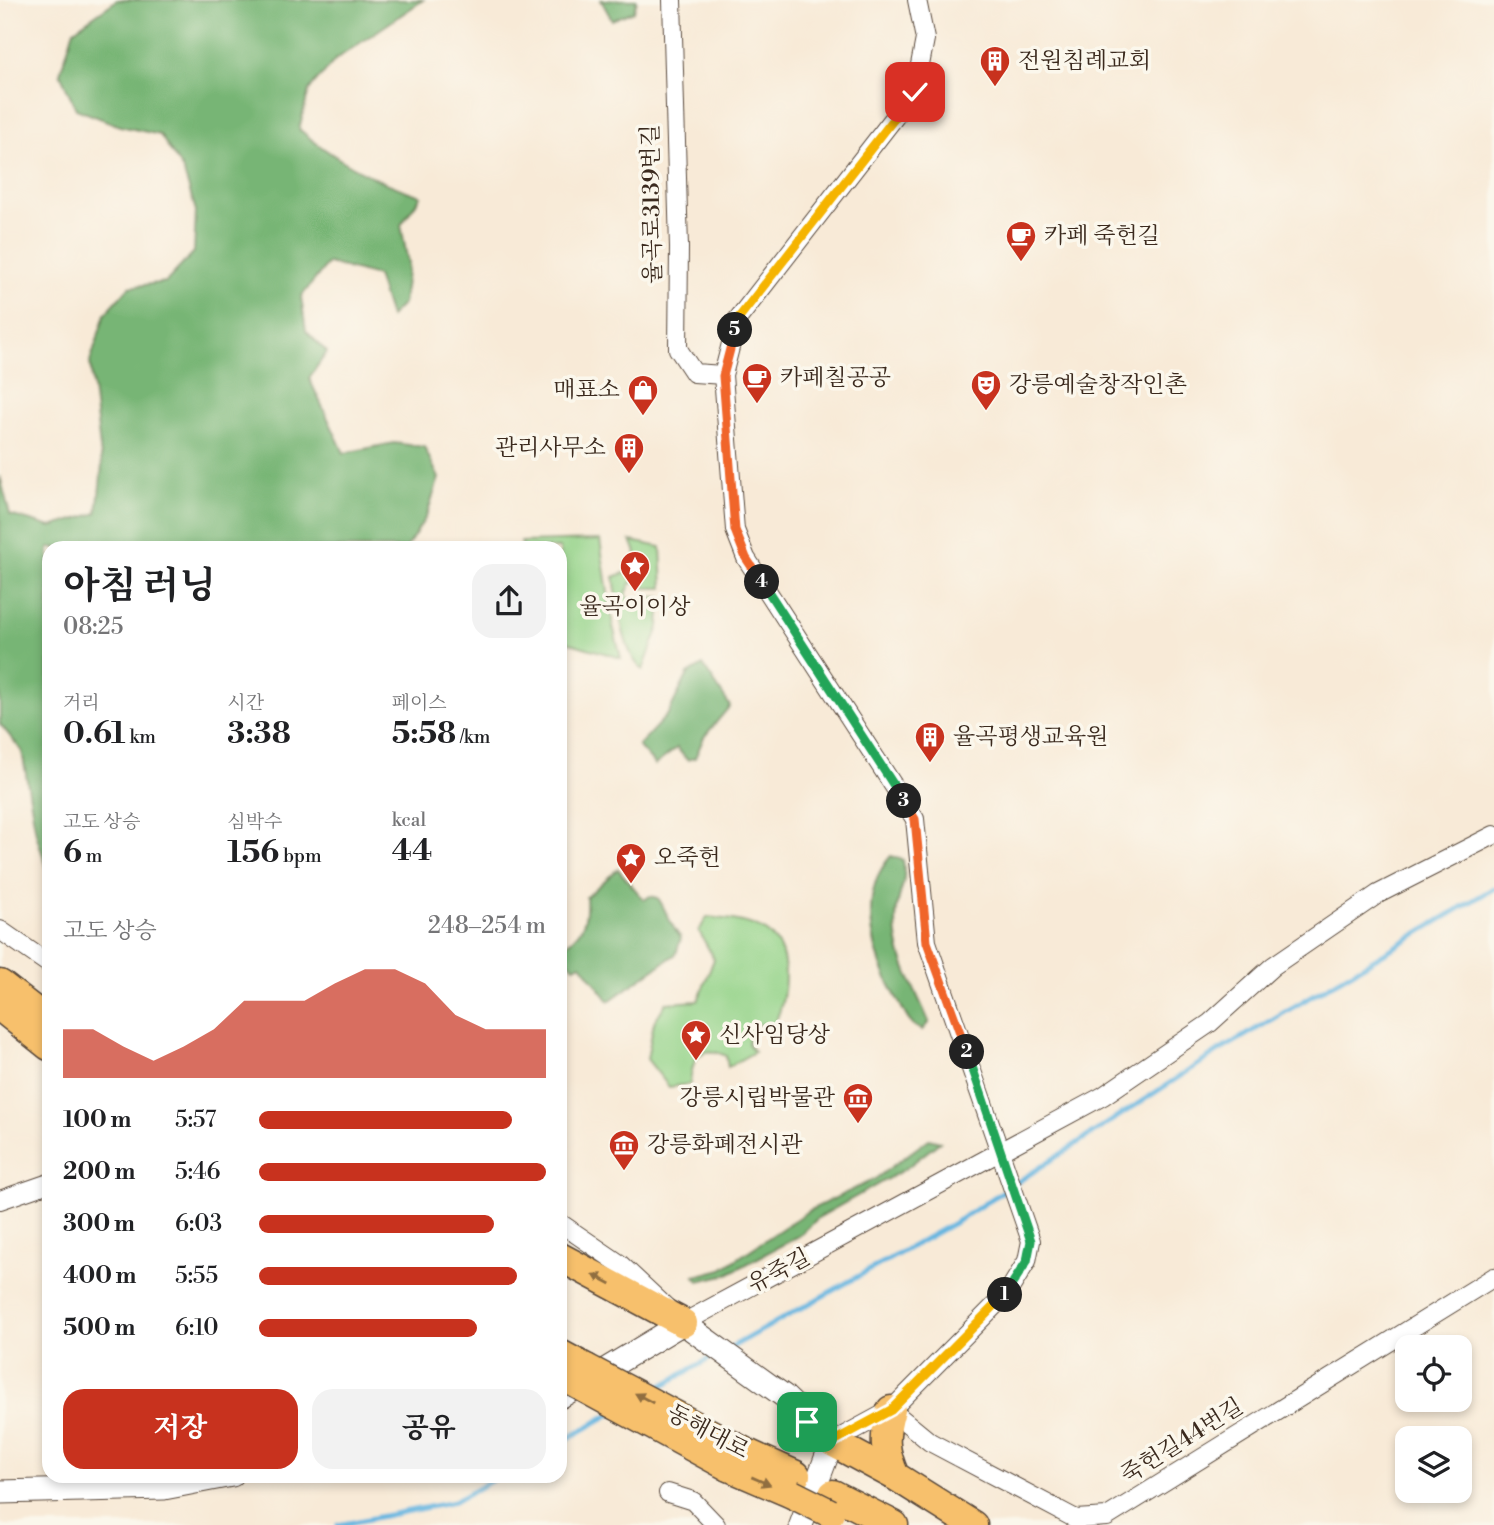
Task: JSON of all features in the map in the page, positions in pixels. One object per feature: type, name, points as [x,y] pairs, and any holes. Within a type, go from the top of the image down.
[{"type":"main road","points":[[0,984],[42,1017]]},
{"type":"main road","points":[[0,1007],[42,1040]]},
{"type":"main road","points":[[567,1261],[683,1323]]},
{"type":"main road","name":"동해대로","points":[[567,1375],[794,1485],[839,1511],[894,1525]]},
{"type":"main road","points":[[891,1410],[884,1435],[884,1452],[895,1476]]},
{"type":"main road","points":[[832,1442],[895,1476],[973,1525]]},
{"type":"street","name":"율곡로3139번길","points":[[671,0],[679,248],[678,349],[694,373],[723,376]]},
{"type":"street","points":[[801,1525],[832,1442],[891,1410],[1008,1292],[1027,1261],[1031,1241],[927,942],[915,819],[746,558],[735,530],[723,376],[737,320],[915,92],[925,39],[917,0]]},
{"type":"street","name":"유죽길","points":[[567,1375],[683,1323],[1004,1158],[1103,1096],[1210,1023],[1273,966],[1377,894],[1494,835]]},
{"type":"street","points":[[0,930],[42,959]]},
{"type":"street","points":[[0,1200],[42,1185]]},
{"type":"street","points":[[567,1228],[620,1264],[683,1323],[784,1396],[832,1442]]},
{"type":"street","name":"죽헌길44번길","points":[[891,1410],[930,1442],[1076,1519],[1107,1517],[1494,1278]]},
{"type":"street","points":[[0,1492],[164,1488],[190,1483]]},
{"type":"street","points":[[668,1493],[693,1501],[716,1525]]},
{"type":"green space","points":[[117,0],[423,0],[335,60],[309,90],[299,129],[356,169],[421,196],[401,225],[408,263],[403,304],[390,317],[377,276],[328,263],[301,297],[306,331],[327,352],[309,378],[344,453],[394,443],[424,447],[439,478],[426,517],[411,541],[42,541],[42,852],[36,833],[22,751],[0,724],[0,476],[10,515],[51,527],[97,513],[102,466],[90,362],[105,314],[129,287],[166,282],[194,252],[196,211],[183,170],[160,135],[120,126],[76,109],[60,73],[74,30]]},
{"type":"green space","points":[[601,0],[637,0],[634,11],[612,20]]},
{"type":"green space","points":[[600,540],[613,626],[621,658],[567,642],[567,541],[560,541]]},
{"type":"green space","points":[[631,541],[661,547],[663,588],[644,588],[640,583],[631,583],[626,594],[632,603],[638,604],[642,597],[661,597],[659,627],[643,670],[630,652],[626,640],[614,577],[632,570],[634,566],[636,556]]},
{"type":"green space","points":[[703,665],[730,706],[704,737],[695,758],[687,760],[677,748],[655,765],[638,746],[668,714],[688,674]]},
{"type":"green space","points":[[891,856],[903,860],[904,880],[897,908],[897,939],[905,967],[929,1022],[922,1030],[908,1019],[890,985],[876,948],[872,928],[874,890],[880,872]]},
{"type":"green space","points":[[618,869],[644,900],[650,896],[658,898],[681,938],[676,954],[609,1001],[581,964],[574,967],[567,958],[567,943],[582,928],[586,914],[586,897]]},
{"type":"green space","points":[[707,917],[749,924],[771,935],[783,958],[785,974],[782,1002],[772,1028],[764,1024],[755,1025],[749,1033],[748,1044],[754,1052],[728,1067],[726,1056],[717,1052],[703,1053],[695,1061],[690,1084],[669,1087],[647,1059],[654,1022],[666,1003],[698,1001],[714,959],[699,931]]},
{"type":"green space","points":[[929,1139],[940,1142],[905,1169],[818,1218],[799,1236],[728,1274],[699,1281],[695,1276],[722,1269],[808,1211],[875,1179]]},
{"type":"waterway","points":[[1016,1183],[1219,1051],[1494,888]]},
{"type":"waterway","points":[[728,1349],[959,1220],[1008,1188]]},
{"type":"waterway","points":[[651,1392],[716,1355]]},
{"type":"waterway","points":[[567,1439],[612,1413]]},
{"type":"waterway","points":[[338,1525],[454,1502],[487,1483]]},
{"type":"place","name":"전원침례교회","points":[[995,88]]},
{"type":"place","name":"카페 죽헌길","points":[[1021,263]]},
{"type":"place","name":"카페칠공공","points":[[757,405]]},
{"type":"place","name":"강릉예술창작인촌","points":[[986,412]]},
{"type":"place","name":"매표소","points":[[643,417]]},
{"type":"place","name":"관리사무소","points":[[629,475]]},
{"type":"place","name":"율곡이이상","points":[[635,593]]},
{"type":"place","name":"율곡평생교육원","points":[[930,764]]},
{"type":"place","name":"오죽헌","points":[[631,885]]},
{"type":"place","name":"신사임당상","points":[[696,1062]]},
{"type":"place","name":"강릉시립박물관","points":[[858,1125]]},
{"type":"place","name":"강릉화폐전시관","points":[[624,1172]]},
{"type":"route","points":[[807,1422],[832,1442],[891,1410],[1008,1292],[1027,1261],[1031,1241],[1002,1150],[927,942],[915,819],[746,558],[735,530],[723,376],[737,320],[915,92]]}]
